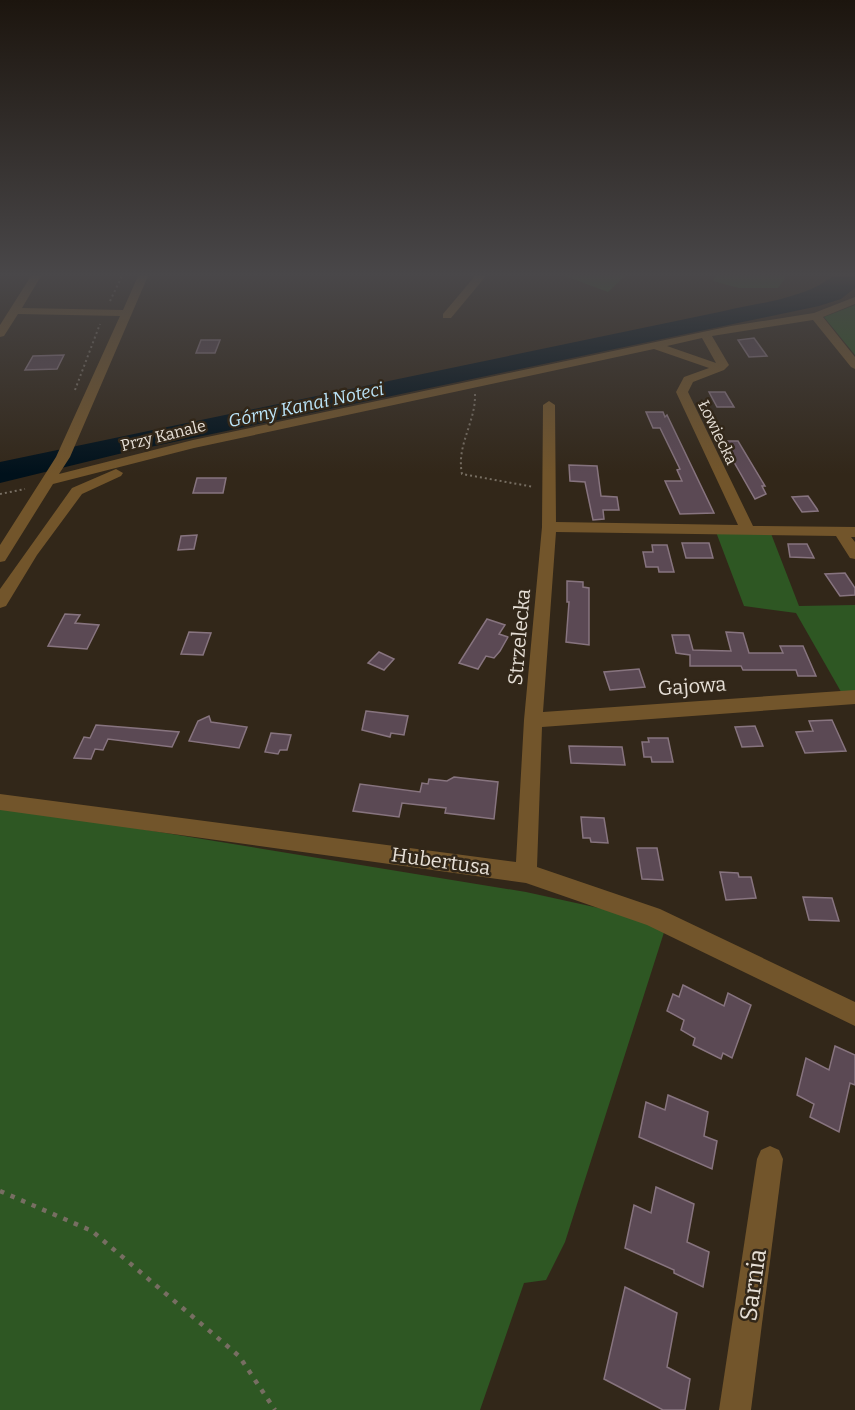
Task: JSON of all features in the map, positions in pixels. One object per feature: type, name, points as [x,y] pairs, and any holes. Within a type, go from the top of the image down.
[{"type":"street","points":[[0,557],[51,477],[70,441],[115,342]]},
{"type":"street","name":"Przy Kanale","points":[[51,477],[193,444],[675,342]]},
{"type":"street","points":[[656,346],[720,369],[723,365],[710,342]]},
{"type":"street","points":[[837,342],[855,365]]},
{"type":"street","name":"Łowiecka","points":[[720,369],[688,380],[682,392],[748,531]]},
{"type":"street","name":"Strzelecka","points":[[526,873],[533,720],[549,527],[549,405]]},
{"type":"street","points":[[0,602],[32,552],[77,491],[111,475],[164,459],[193,444]]},
{"type":"street","points":[[549,527],[848,532],[855,554]]},
{"type":"street","name":"Gajowa","points":[[533,720],[855,697]]},
{"type":"street","name":"Hubertusa","points":[[0,802],[526,873],[652,916],[855,1014]]},
{"type":"street","name":"Sarnia","points":[[735,1410],[770,1159]]},
{"type":"path","points":[[72,398],[93,342]]},
{"type":"path","points":[[473,385],[475,409],[465,432],[460,466],[462,474],[548,488]]},
{"type":"path","points":[[0,494],[29,488]]},
{"type":"path","points":[[0,1191],[92,1231],[239,1356],[275,1410]]},
{"type":"green space","points":[[844,342],[855,342],[855,355]]},
{"type":"green space","points":[[770,531],[799,606],[855,605],[855,697],[844,697],[796,613],[744,606],[716,532]]},
{"type":"green space","points":[[0,806],[526,892],[667,923],[565,1242],[546,1280],[524,1283],[480,1410],[0,1410]]},
{"type":"water","name":"Górny Kanał Noteci","points":[[575,342],[649,342],[131,451],[0,483],[0,462]]},
{"type":"building","points":[[200,342],[219,342],[215,353],[196,353]]},
{"type":"building","points":[[739,342],[757,342],[767,356],[749,357]]},
{"type":"building","points":[[64,355],[57,369],[25,370],[33,356]]},
{"type":"building","points":[[709,392],[725,392],[734,407],[717,407]]},
{"type":"building","points":[[646,412],[663,412],[665,417],[667,415],[714,513],[680,514],[665,481],[682,481],[677,470],[680,469],[660,428],[653,428]]},
{"type":"building","points":[[722,441],[738,441],[765,486],[762,486],[766,494],[755,499]]},
{"type":"building","points":[[569,465],[597,466],[601,496],[617,497],[619,510],[603,510],[604,519],[593,520],[585,482],[570,481]]},
{"type":"building","points":[[197,478],[226,478],[223,493],[193,493]]},
{"type":"building","points":[[808,496],[818,511],[802,512],[792,497]]},
{"type":"building","points":[[197,535],[194,549],[178,550],[181,536]]},
{"type":"building","points":[[682,543],[709,543],[713,558],[686,558]]},
{"type":"building","points":[[788,544],[807,544],[814,558],[790,557]]},
{"type":"building","points":[[652,545],[667,545],[674,572],[659,572],[658,567],[646,567],[643,552],[653,552]]},
{"type":"building","points":[[845,573],[855,588],[855,595],[840,596],[825,574]]},
{"type":"building","points":[[567,581],[583,582],[583,587],[589,588],[589,645],[566,642],[569,602],[567,602]]},
{"type":"building","points":[[65,614],[80,615],[75,623],[99,625],[87,649],[48,646]]},
{"type":"building","points":[[487,619],[505,625],[499,634],[508,637],[500,651],[494,658],[486,656],[478,669],[459,663]]},
{"type":"building","points":[[189,632],[211,633],[203,655],[181,654]]},
{"type":"building","points":[[726,632],[743,633],[749,653],[783,653],[780,646],[803,646],[816,676],[798,676],[796,670],[743,670],[741,666],[690,666],[690,655],[676,653],[672,635],[689,635],[693,650],[731,651]]},
{"type":"building","points":[[379,652],[394,659],[384,670],[368,663]]},
{"type":"building","points":[[639,669],[645,687],[610,690],[604,672]]},
{"type":"building","points":[[366,711],[408,716],[404,735],[391,733],[390,737],[362,730]]},
{"type":"building","points":[[209,716],[211,722],[247,727],[239,748],[189,741],[198,721]]},
{"type":"building","points":[[832,720],[846,751],[805,753],[796,732],[813,731],[809,721]]},
{"type":"building","points":[[96,725],[179,732],[172,747],[108,739],[103,750],[95,749],[91,759],[74,758],[84,737],[90,738]]},
{"type":"building","points":[[755,726],[763,746],[742,747],[735,727]]},
{"type":"building","points":[[271,733],[291,735],[287,750],[280,750],[278,754],[265,752]]},
{"type":"building","points":[[648,738],[668,738],[673,762],[652,762],[651,757],[644,757],[642,742],[649,742]]},
{"type":"building","points":[[569,746],[622,747],[625,765],[571,763]]},
{"type":"building","points":[[454,777],[498,782],[494,819],[445,813],[446,808],[402,803],[399,817],[353,811],[360,784],[420,792],[422,783],[428,784],[429,779],[447,781]]},
{"type":"building","points":[[581,817],[604,818],[608,843],[591,842],[590,838],[583,838]]},
{"type":"building","points":[[637,848],[657,848],[663,880],[642,879]]},
{"type":"building","points":[[720,872],[738,873],[739,877],[751,877],[756,898],[726,900]]},
{"type":"building","points":[[803,897],[832,898],[839,921],[809,920]]},
{"type":"building","points":[[683,985],[724,1006],[728,993],[751,1005],[732,1058],[723,1053],[721,1059],[693,1045],[695,1038],[681,1030],[684,1020],[667,1011],[673,994],[679,997]]},
{"type":"building","points":[[835,1046],[855,1055],[855,1085],[850,1083],[839,1132],[810,1117],[814,1104],[797,1095],[806,1058],[829,1070]]},
{"type":"building","points":[[668,1095],[708,1112],[704,1136],[717,1141],[712,1169],[639,1137],[646,1102],[665,1110]]},
{"type":"building","points":[[656,1187],[694,1204],[687,1242],[709,1252],[703,1287],[674,1273],[674,1270],[625,1248],[634,1205],[651,1213]]},
{"type":"building","points":[[625,1287],[677,1313],[667,1367],[690,1379],[685,1410],[663,1410],[604,1379]]}]
